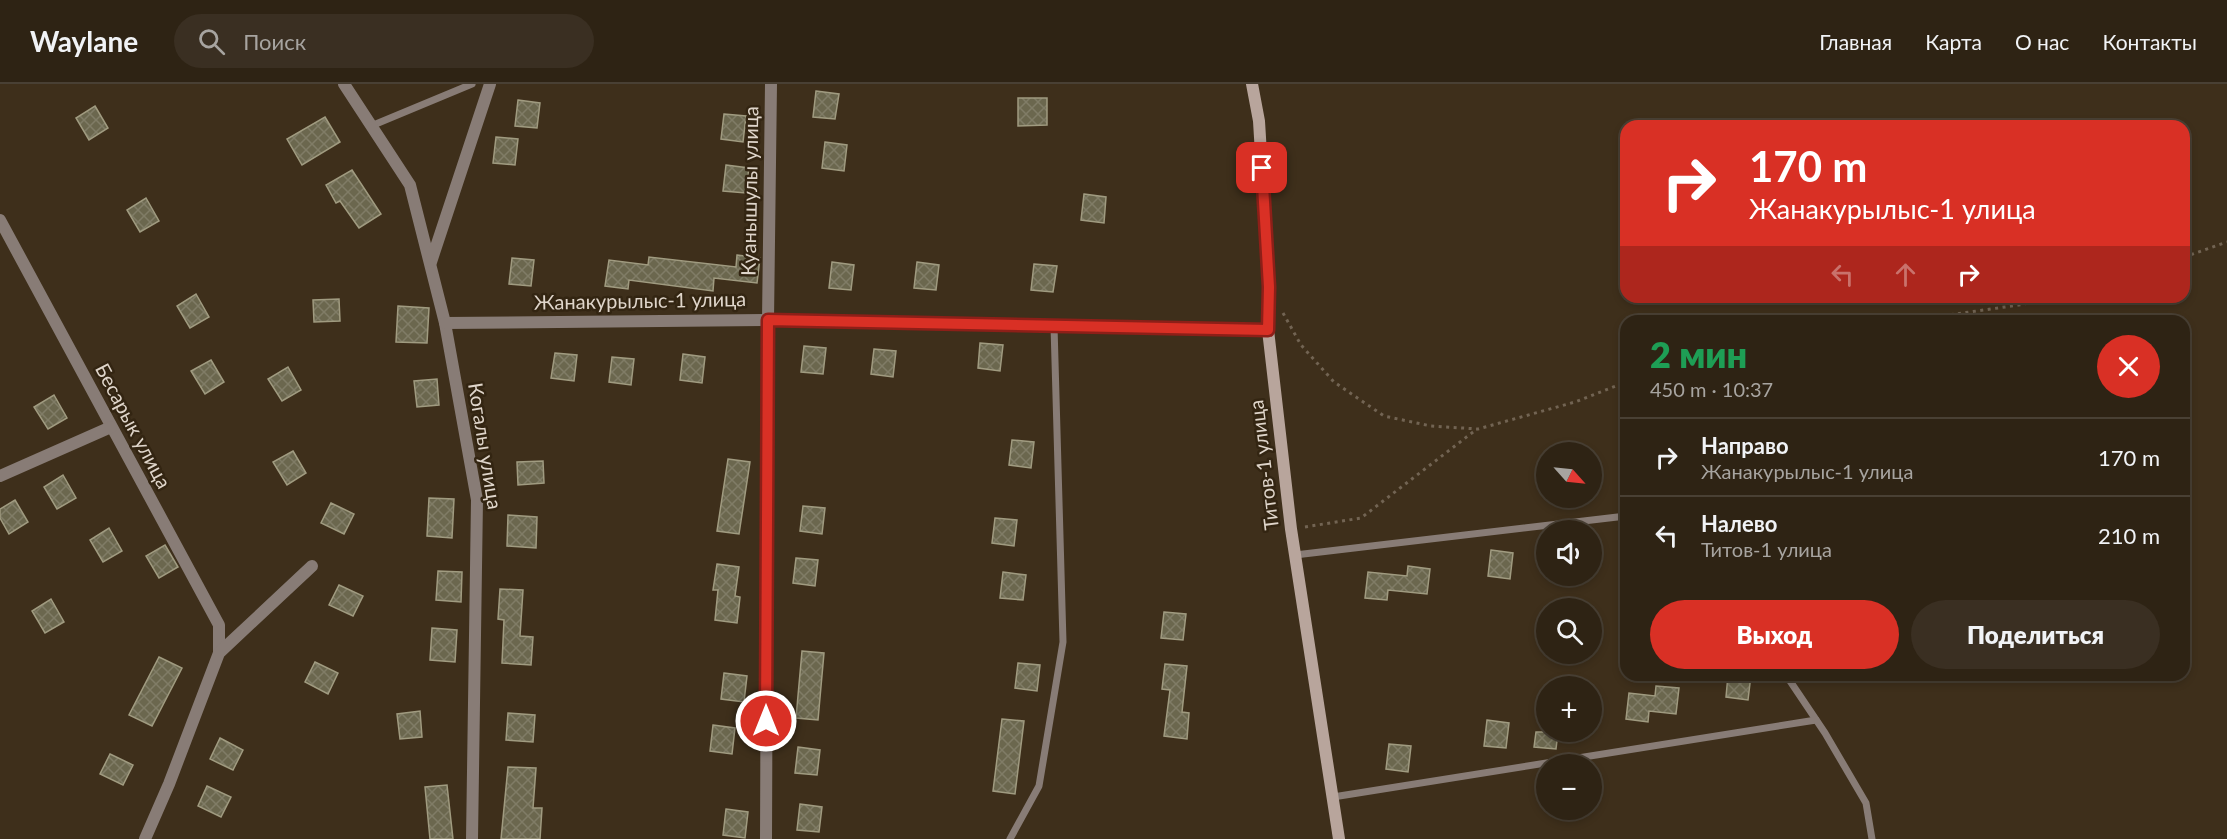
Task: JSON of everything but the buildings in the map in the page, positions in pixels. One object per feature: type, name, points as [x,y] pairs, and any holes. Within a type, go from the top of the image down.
[{"type":"street","name":"Когалы улица","points":[[344,84],[410,185],[445,323],[477,500],[472,839]]},
{"type":"street","points":[[431,262],[490,84]]},
{"type":"street","name":"Куанышулы улица","points":[[766,839],[771,84]]},
{"type":"street","name":"Титов-1 улица","points":[[1252,84],[1259,121],[1269,287],[1268,330],[1291,529],[1339,839]]},
{"type":"street","name":"Бесарык улица","points":[[0,220],[219,625],[219,653]]},
{"type":"street","name":"Жанакурылыс-1 улица","points":[[445,323],[768,320],[1268,330]]},
{"type":"street","points":[[0,476],[111,426]]},
{"type":"street","points":[[145,839],[169,784],[219,653],[312,566]]},
{"type":"lane","points":[[371,126],[472,84]]},
{"type":"lane","points":[[1010,839],[1039,786],[1063,642],[1054,326]]},
{"type":"lane","points":[[1295,555],[1620,517]]},
{"type":"lane","points":[[1789,681],[1816,720],[1866,803],[1872,839]]},
{"type":"lane","points":[[1333,797],[1816,720]]},
{"type":"path","points":[[2190,255],[2227,242]]},
{"type":"path","points":[[1269,287],[1301,345],[1334,382],[1384,416],[1431,426],[1478,429],[1575,402],[1620,384]]},
{"type":"path","points":[[1948,315],[2028,303]]},
{"type":"path","points":[[1291,529],[1361,518],[1478,429]]},
{"type":"route","points":[[766,721],[768,320],[1268,330],[1269,287],[1262,168]]}]
